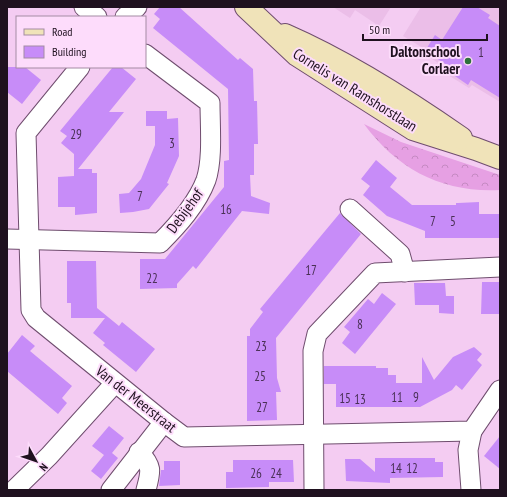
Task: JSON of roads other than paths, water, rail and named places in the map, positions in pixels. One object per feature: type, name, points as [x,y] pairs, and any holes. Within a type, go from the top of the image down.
[{"type":"street","points":[[84,7],[95,16]]},
{"type":"street","points":[[126,16],[137,7]]},
{"type":"street","name":"Cornelis van Ramshorstlaan","points":[[246,7],[264,26],[296,55],[413,129],[500,158]]},
{"type":"street","name":"Debijehof","points":[[29,239],[160,243],[173,230],[198,196],[206,179],[210,152],[210,103],[146,55]]},
{"type":"street","name":"Van der Meerstraat","points":[[79,68],[26,133],[31,310],[36,318],[184,437],[314,436],[472,431]]},
{"type":"street","points":[[350,208],[400,254],[405,272]]},
{"type":"street","points":[[7,239],[29,239]]},
{"type":"street","points":[[314,490],[313,351],[317,334],[375,273],[500,267]]},
{"type":"street","points":[[14,490],[49,456],[115,383]]},
{"type":"street","points":[[471,490],[468,450],[472,431],[500,390]]},
{"type":"street","points":[[111,490],[139,452],[164,422]]},
{"type":"street","points":[[139,452],[149,462],[151,472],[146,490]]},
{"type":"place","name":"Daltonschool Corlaer","points":[[468,61]]}]
